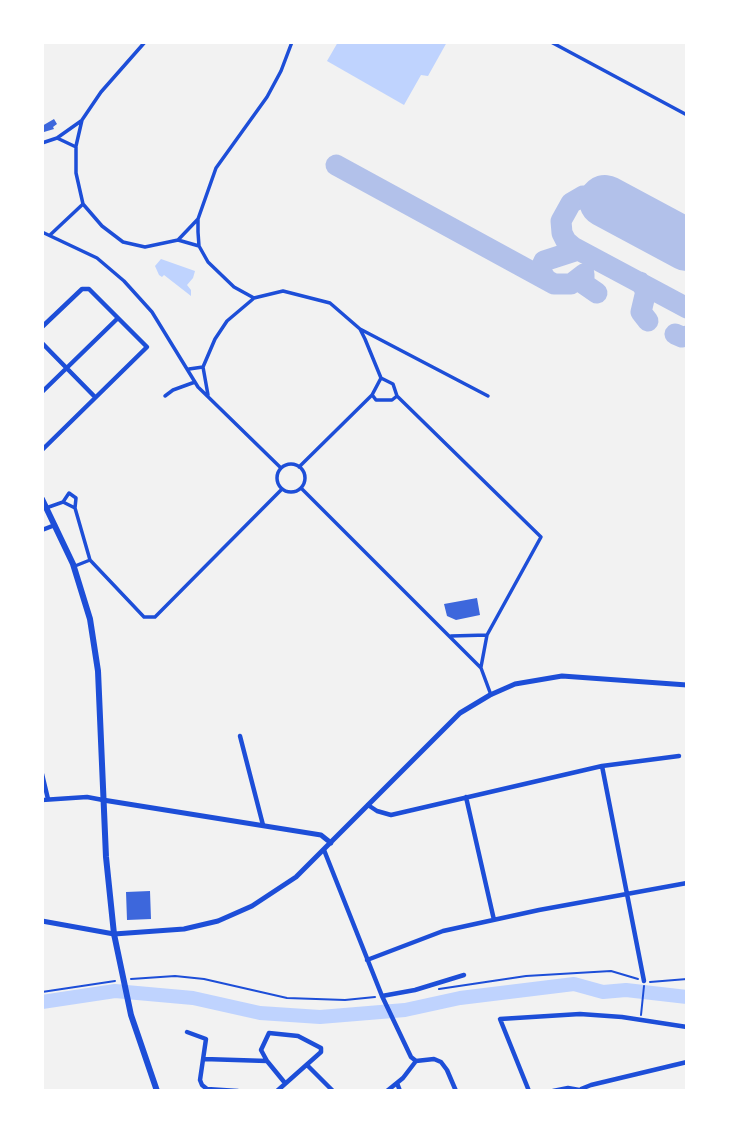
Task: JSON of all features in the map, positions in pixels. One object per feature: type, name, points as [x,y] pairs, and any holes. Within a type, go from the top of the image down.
[{"type":"main road","points":[[42,499],[74,566],[88,611],[96,652],[106,857],[114,934],[130,1011],[157,1091]]},
{"type":"street","points":[[42,143],[57,138],[82,120],[101,92],[145,42]]},
{"type":"street","points":[[254,298],[214,271],[199,246],[198,219],[216,168],[267,97],[292,42]]},
{"type":"street","points":[[551,42],[687,115]]},
{"type":"street","points":[[82,120],[76,147],[76,173],[83,204],[102,226],[123,242],[145,247],[178,240],[199,246]]},
{"type":"street","points":[[57,138],[76,147]]},
{"type":"street","points":[[50,235],[83,204]]},
{"type":"street","points":[[178,240],[198,219]]},
{"type":"street","points":[[42,232],[97,258],[124,281],[152,312],[195,382],[281,468]]},
{"type":"street","points":[[42,327],[82,289],[89,289],[147,346],[42,450]]},
{"type":"street","points":[[209,397],[203,367],[215,339],[227,321],[254,298],[284,291],[330,303],[360,329],[488,396]]},
{"type":"street","points":[[42,392],[118,318]]},
{"type":"street","points":[[360,329],[381,378],[393,384],[397,396],[541,537],[486,635],[481,668]]},
{"type":"street","points":[[42,343],[95,397]]},
{"type":"street","points":[[189,369],[203,367]]},
{"type":"street","points":[[299,467],[372,395],[381,378]]},
{"type":"street","points":[[165,396],[195,382]]},
{"type":"street","points":[[372,395],[376,400],[393,400],[397,396]]},
{"type":"street","points":[[290,464],[299,467],[305,480],[301,488],[293,492],[282,489],[277,477],[281,468],[290,464]]},
{"type":"street","points":[[301,488],[481,668],[491,695]]},
{"type":"street","points":[[46,508],[63,502],[69,493],[76,498],[75,508],[90,560],[145,617],[155,617],[282,489]]},
{"type":"street","points":[[63,502],[75,508]]},
{"type":"street","points":[[42,530],[55,525]]},
{"type":"street","points":[[74,566],[90,560]]},
{"type":"street","points":[[451,636],[486,635]]},
{"type":"street","points":[[42,922],[114,934],[201,926],[238,913],[284,886],[324,850],[460,713],[515,684],[562,676],[687,685]]},
{"type":"street","points":[[240,736],[263,825]]},
{"type":"street","points":[[368,805],[391,815],[602,765],[679,757]]},
{"type":"street","points":[[602,765],[629,893],[644,983]]},
{"type":"street","points":[[42,774],[45,800],[88,797],[321,835],[331,843]]},
{"type":"street","points":[[466,797],[494,920]]},
{"type":"street","points":[[324,850],[382,996],[411,1057],[416,1061]]},
{"type":"street","points":[[367,960],[443,931],[687,883]]},
{"type":"street","points":[[382,996],[415,990],[464,975]]},
{"type":"street","points":[[529,1091],[500,1019],[580,1014],[687,1027]]},
{"type":"street","points":[[187,1032],[206,1039],[200,1080],[202,1085],[207,1089],[237,1091]]},
{"type":"street","points":[[277,1091],[321,1052],[321,1048],[298,1036],[269,1033],[261,1050],[285,1083]]},
{"type":"street","points":[[204,1059],[267,1061]]},
{"type":"street","points":[[387,1091],[416,1061],[434,1059],[441,1062],[447,1070],[456,1091]]},
{"type":"street","points":[[553,1091],[583,1090],[591,1085],[687,1062]]},
{"type":"street","points":[[307,1065],[330,1090]]},
{"type":"street","points":[[397,1083],[400,1091]]},
{"type":"path","points":[[432,990],[531,975],[611,971],[644,983],[687,979]]},
{"type":"path","points":[[42,992],[124,981],[185,977],[230,984],[287,998],[345,1000],[382,996]]},
{"type":"path","points":[[641,1015],[644,983]]},
{"type":"water","points":[[338,42],[447,42],[428,76],[421,75],[404,105],[327,61]]},
{"type":"water","points":[[161,259],[195,271],[187,285],[191,296],[164,275],[159,275],[155,266]]},
{"type":"building","points":[[54,119],[57,124],[54,129],[44,132],[42,126]]},
{"type":"building","points":[[477,598],[480,615],[456,620],[447,616],[444,604]]},
{"type":"building","points":[[150,891],[151,919],[127,920],[126,892]]},
{"type":"waterway","points":[[42,1002],[115,991],[193,998],[260,1013],[320,1017],[405,1010],[460,998],[574,984],[603,992],[626,990],[687,997]]},
{"type":"taxiway","points":[[336,165],[554,284],[571,284],[584,274]]},
{"type":"taxiway","points":[[598,198],[583,196],[571,203],[561,221],[566,241],[687,308]]},
{"type":"taxiway","points":[[546,279],[540,270],[544,261],[578,250]]},
{"type":"taxiway","points":[[584,274],[584,284],[597,293]]},
{"type":"taxiway","points":[[640,282],[646,291],[641,312],[648,321]]},
{"type":"taxiway","points":[[675,334],[687,336]]},
{"type":"runway","points":[[605,201],[687,245]]}]
